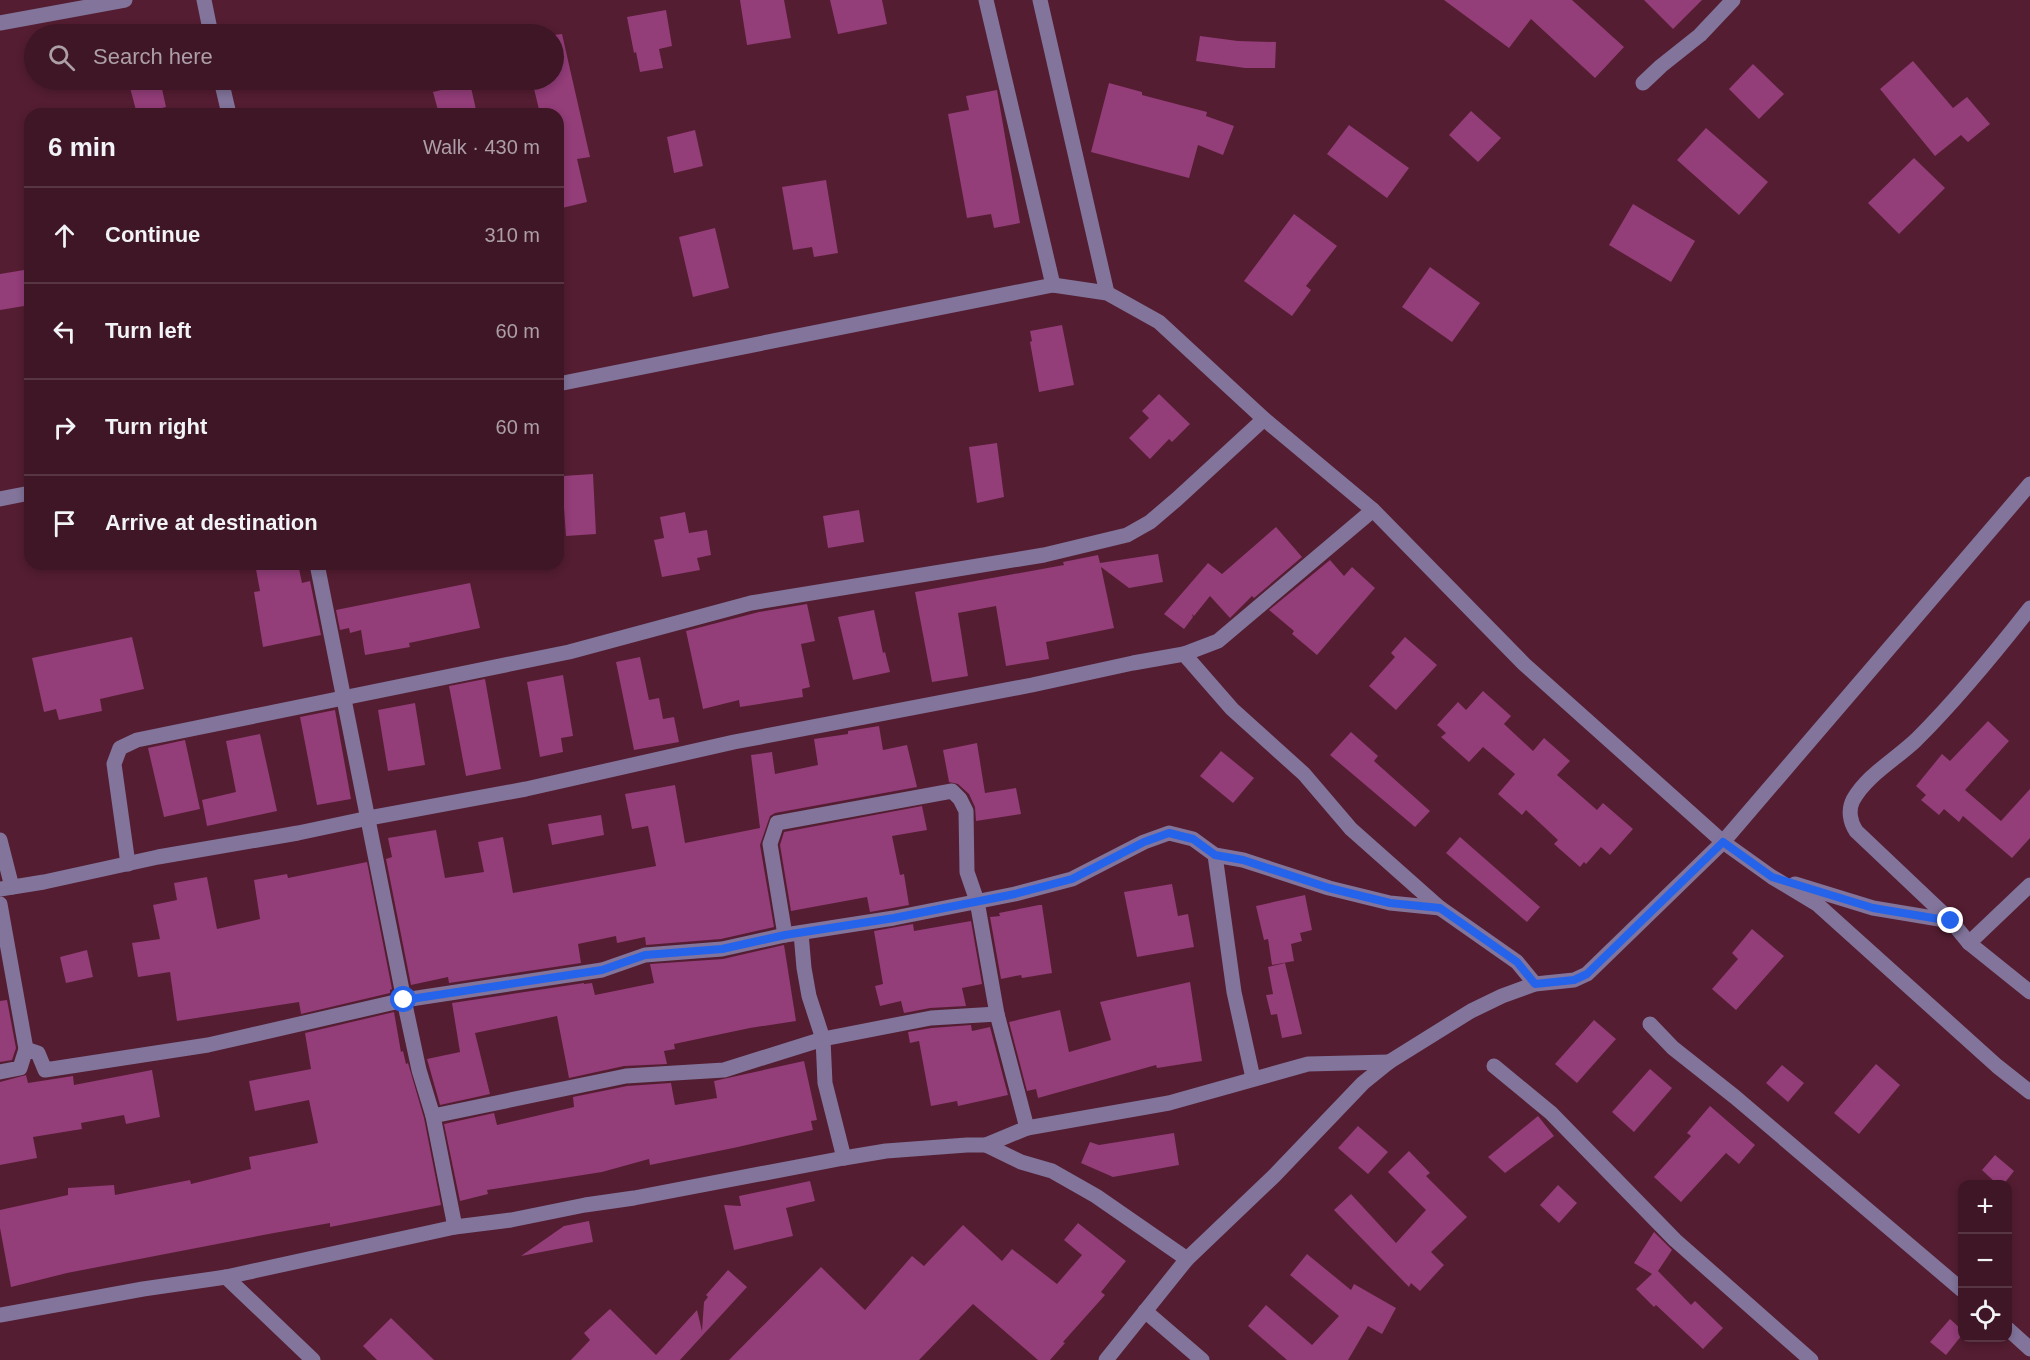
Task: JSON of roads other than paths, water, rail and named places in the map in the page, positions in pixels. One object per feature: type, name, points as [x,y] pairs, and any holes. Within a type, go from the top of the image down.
[{"type":"street","points":[[0,23],[125,0]]},
{"type":"street","points":[[204,0],[209,24]]},
{"type":"street","points":[[986,0],[1053,285]]},
{"type":"street","points":[[1040,0],[1107,293]]},
{"type":"street","points":[[1643,84],[1661,66],[1700,35],[1733,0]]},
{"type":"street","points":[[223,90],[228,108]]},
{"type":"street","points":[[564,383],[1053,285],[1107,293],[1159,322],[1263,419],[1373,510],[1524,664],[1723,842],[1772,877],[1817,904],[1997,1066],[2030,1092]]},
{"type":"street","points":[[128,864],[114,764],[120,748],[136,740],[569,652],[751,603],[1044,555],[1127,535],[1150,522],[1177,499],[1263,419]]},
{"type":"street","points":[[1106,1360],[1187,1259],[1274,1176],[1363,1083],[1389,1062],[1471,1011],[1535,984],[1574,980],[1587,974],[1723,842],[2030,484]]},
{"type":"street","points":[[0,499],[24,493]]},
{"type":"street","points":[[0,840],[6,888],[45,882],[128,864],[526,789],[734,742],[1184,654],[1218,641],[1373,510]]},
{"type":"street","points":[[318,570],[404,1000],[419,1070],[433,1116],[455,1227]]},
{"type":"street","points":[[2030,608],[1989,660],[1914,741],[1868,780],[1853,801],[1850,811],[1851,823],[1856,831],[1951,921],[1969,943],[2030,992]]},
{"type":"street","points":[[1184,654],[1232,709],[1304,774],[1351,829],[1440,908],[1517,962],[1535,984]]},
{"type":"street","points":[[785,935],[770,844],[777,823],[952,790],[966,811],[967,872],[976,901],[997,1014],[1027,1128]]},
{"type":"street","points":[[26,1049],[38,1053],[45,1070],[208,1045],[404,1000],[602,970],[645,955],[722,949],[785,935],[894,918],[1015,894],[1072,879],[1144,842],[1169,833],[1193,839],[1215,855],[1243,860],[1329,888],[1390,903],[1440,908]]},
{"type":"street","points":[[1215,855],[1234,992],[1253,1078]]},
{"type":"street","points":[[1772,877],[1873,908],[1951,921]]},
{"type":"street","points":[[1969,943],[2030,885]]},
{"type":"street","points":[[0,904],[26,1049],[20,1068],[0,1072]]},
{"type":"street","points":[[801,933],[809,996],[823,1039],[825,1083],[844,1158]]},
{"type":"street","points":[[433,1116],[626,1076],[724,1070],[823,1039],[931,1018],[997,1014]]},
{"type":"street","points":[[1650,1024],[1673,1048],[1735,1097],[1960,1288]]},
{"type":"street","points":[[0,1315],[143,1289],[226,1277],[455,1227],[511,1220],[844,1158],[919,1148],[986,1145],[1027,1128],[1169,1103],[1308,1064],[1389,1062]]},
{"type":"street","points":[[1494,1066],[1551,1113],[1675,1240],[1811,1360]]},
{"type":"street","points":[[986,1145],[1021,1162],[1052,1171],[1096,1196],[1187,1259]]},
{"type":"street","points":[[226,1277],[313,1360]]},
{"type":"street","points":[[1145,1311],[1202,1360]]},
{"type":"street","points":[[2012,1333],[2030,1349]]}]
